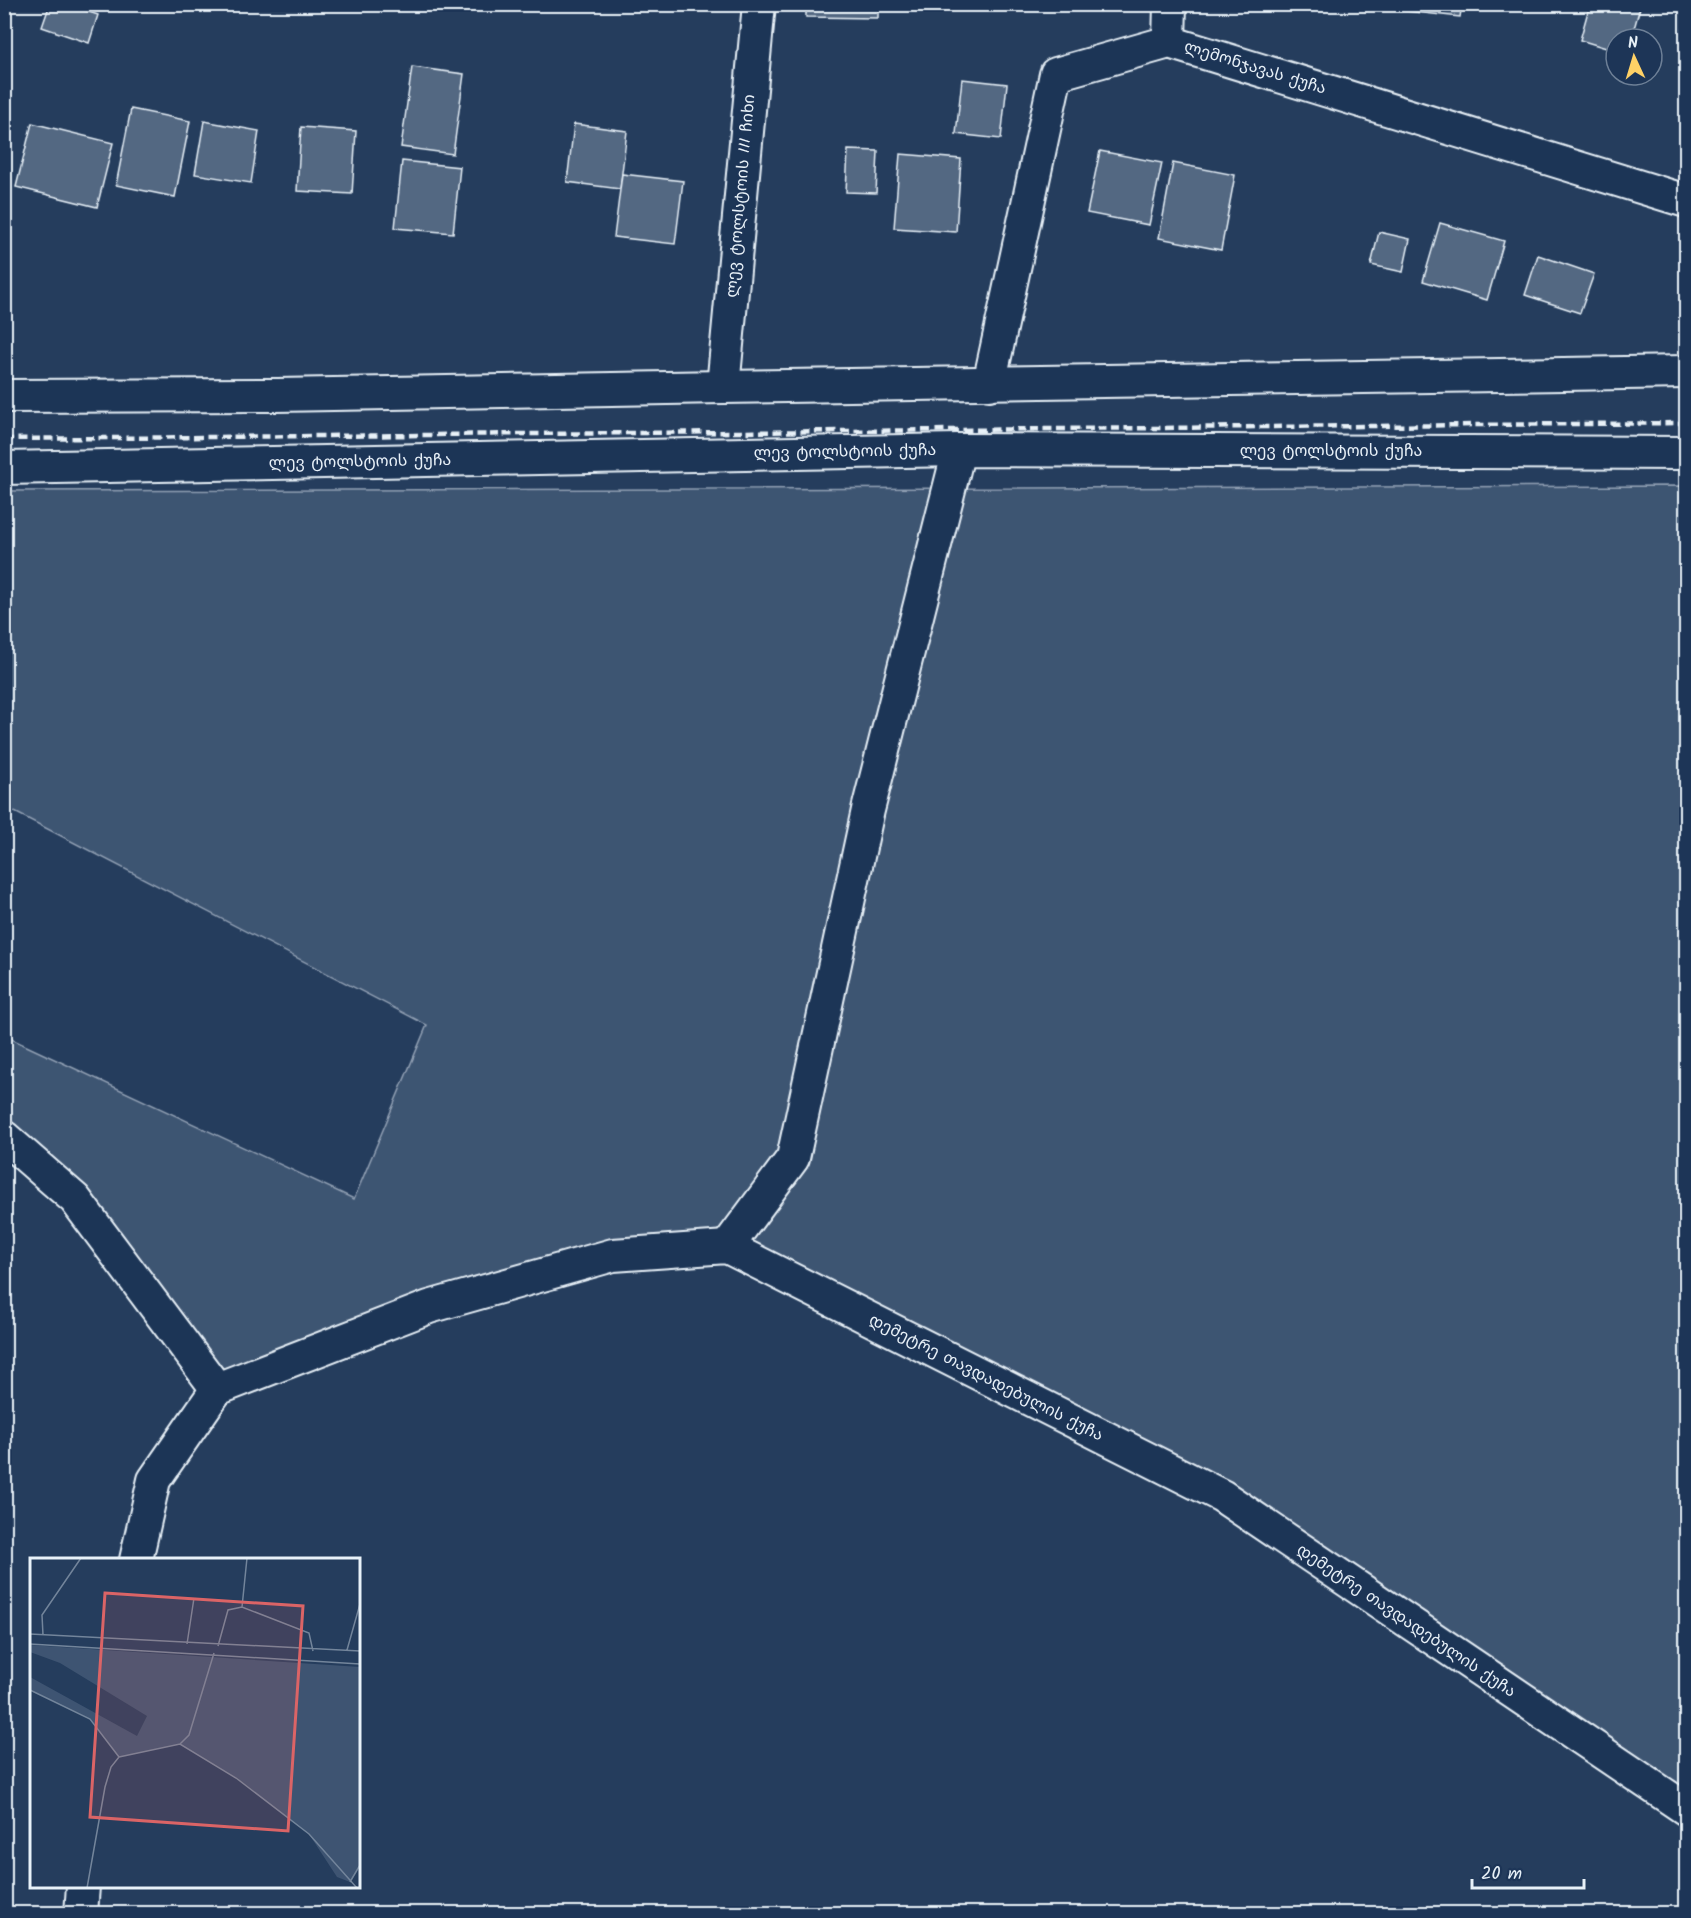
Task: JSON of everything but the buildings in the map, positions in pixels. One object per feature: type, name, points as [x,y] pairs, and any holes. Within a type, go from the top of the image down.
[{"type":"street","name":"ლევ ტოლსტოის III ჩიხი","points":[[723,387],[759,4]]},
{"type":"street","points":[[1169,42],[1170,4]]},
{"type":"street","name":"ლემონჯავას ქუჩა","points":[[989,384],[1056,74],[1169,42],[1686,201]]},
{"type":"street","points":[[4,396],[288,395],[1686,372]]},
{"type":"street","points":[[135,1558],[154,1480],[217,1389],[429,1307],[602,1258],[613,1255],[727,1247],[793,1158],[868,810],[959,450]]},
{"type":"street","name":"ლევ ტოლსტოის ქუჩა","points":[[4,468],[959,450],[1686,453]]},
{"type":"street","points":[[4,1137],[75,1199],[217,1389]]},
{"type":"street","name":"დემეტრე თავდადებულის ქუჩა","points":[[727,1247],[1222,1497],[1686,1809]]},
{"type":"street","points":[[81,1914],[83,1888]]},
{"type":"shaded area","points":[[1686,486],[1686,1809],[1222,1496],[727,1247],[613,1255],[217,1389],[5,1137],[5,1036],[354,1199],[427,1025],[5,807],[4,491]]},
{"type":"railway","points":[[4,439],[1686,423]]}]
